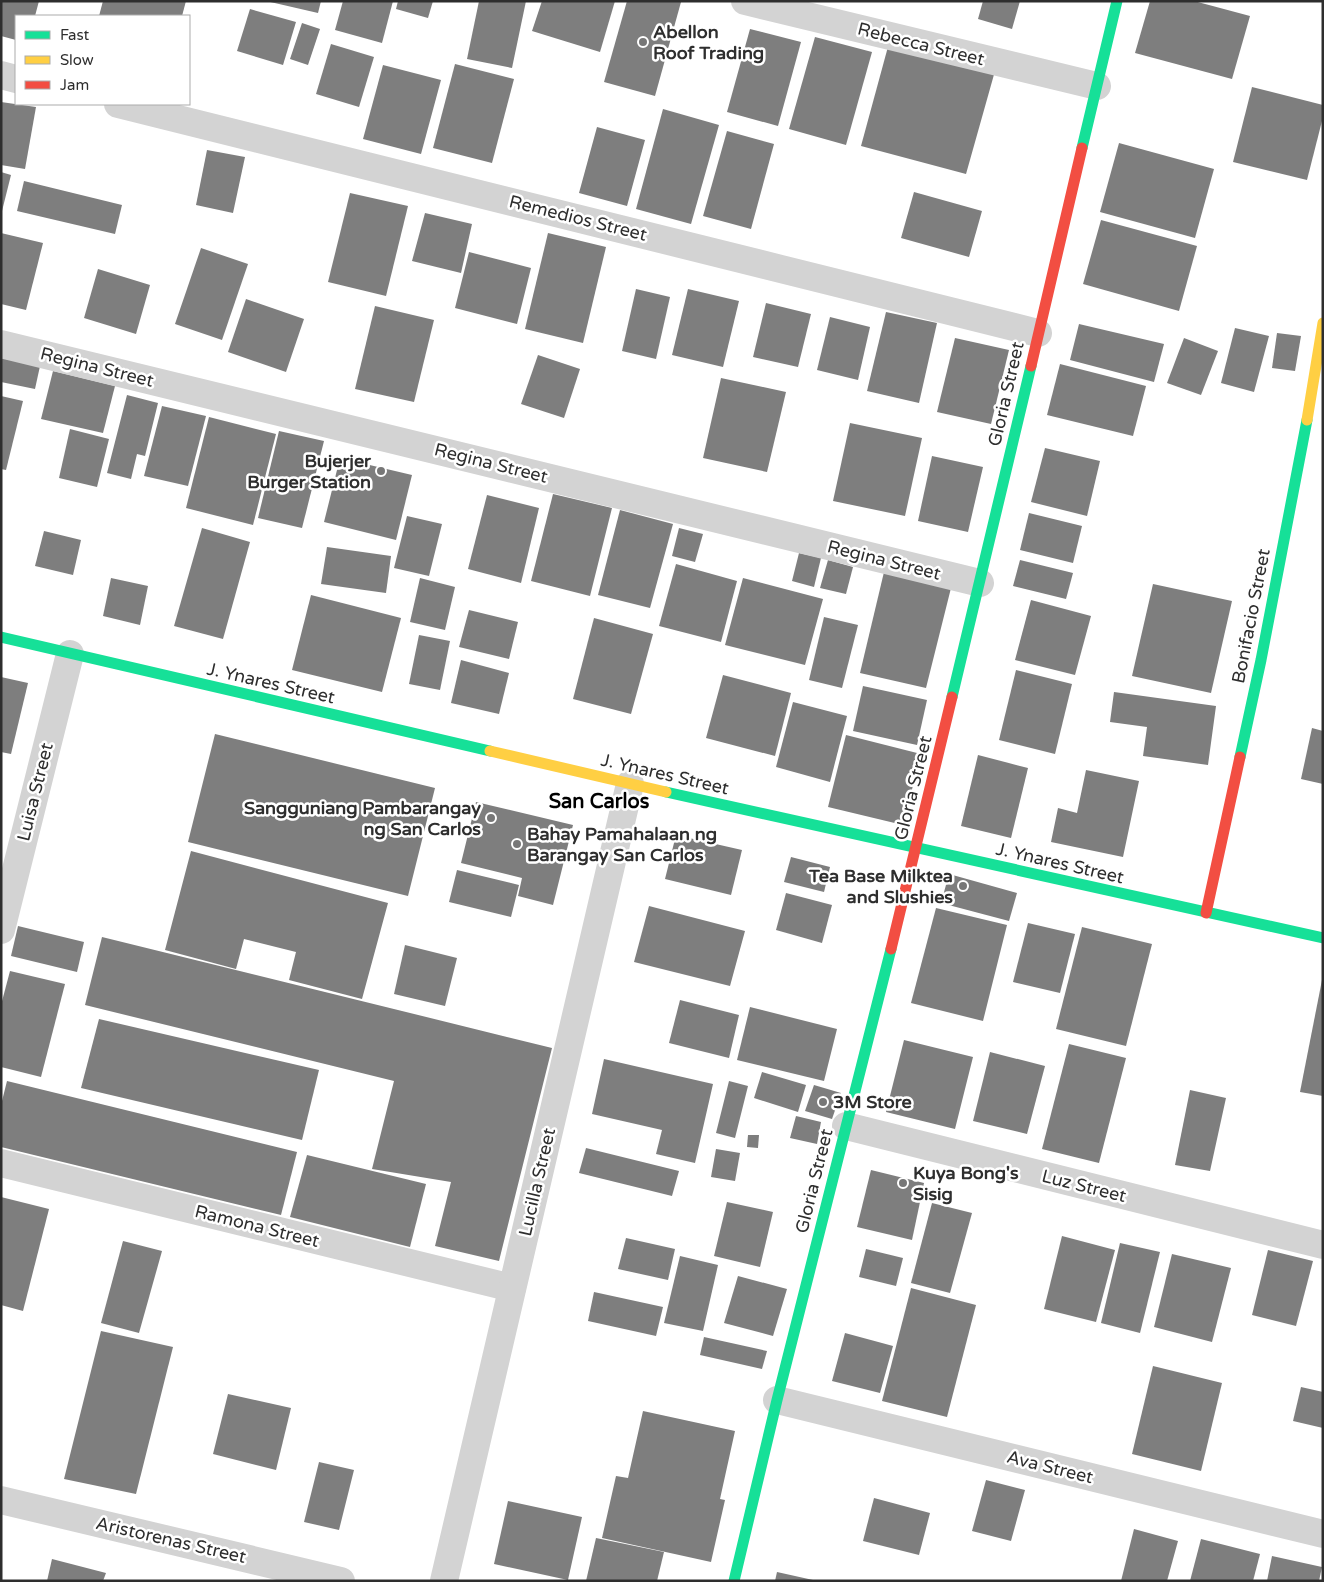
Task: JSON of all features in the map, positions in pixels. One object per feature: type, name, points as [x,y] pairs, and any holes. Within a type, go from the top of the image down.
[{"type":"street","name":"Rebecca Street","points":[[745,1],[1097,86]]},
{"type":"street","name":"Gloria Street","points":[[734,1581],[777,1400],[916,849],[1117,1]]},
{"type":"street","points":[[1,75],[15,78]]},
{"type":"street","name":"Remedios Street","points":[[122,105],[1038,333]]},
{"type":"street","name":"Bonifacio Street","points":[[1206,913],[1265,640],[1300,458],[1323,323]]},
{"type":"street","name":"Regina Street","points":[[1,344],[980,583]]},
{"type":"street","name":"J. Ynares Street","points":[[1,637],[630,784],[1323,938]]},
{"type":"street","name":"Luisa Street","points":[[1,930],[70,654]]},
{"type":"street","name":"Lucilla Street","points":[[444,1581],[630,784]]},
{"type":"street","name":"Luz Street","points":[[846,1126],[1323,1246]]},
{"type":"street","name":"Ramona Street","points":[[1,1163],[512,1288]]},
{"type":"street","name":"Ava Street","points":[[777,1400],[1323,1534]]},
{"type":"street","name":"Aristorenas Street","points":[[1,1500],[341,1581]]},
{"type":"building","points":[[1,1],[39,1],[35,15],[15,15],[15,40],[1,36]]},
{"type":"building","points":[[103,1],[186,1],[182,15],[99,15]]},
{"type":"building","points":[[266,1],[321,1],[318,13]]},
{"type":"building","points":[[343,1],[393,1],[382,43],[335,30]]},
{"type":"building","points":[[398,1],[433,1],[428,18],[396,9]]},
{"type":"building","points":[[479,1],[526,1],[512,68],[467,59]]},
{"type":"building","points":[[542,1],[615,1],[600,52],[532,31]]},
{"type":"building","name":"Abellon Roof Trading","points":[[627,1],[681,2],[655,96],[604,82]]},
{"type":"building","points":[[983,1],[1020,1],[1012,29],[978,19]]},
{"type":"building","points":[[1150,1],[1194,1],[1250,16],[1232,79],[1135,53]]},
{"type":"building","points":[[250,9],[296,22],[283,65],[237,51]]},
{"type":"building","points":[[302,23],[320,29],[308,65],[290,59]]},
{"type":"building","points":[[750,29],[801,42],[778,126],[727,112]]},
{"type":"building","points":[[815,37],[872,52],[846,145],[789,129]]},
{"type":"building","points":[[889,43],[995,71],[966,174],[861,146]]},
{"type":"building","points":[[331,44],[374,57],[359,107],[316,94]]},
{"type":"building","points":[[455,64],[514,79],[492,163],[433,148]]},
{"type":"building","points":[[383,65],[441,80],[421,154],[363,139]]},
{"type":"building","points":[[1252,87],[1323,105],[1323,117],[1307,180],[1233,162]]},
{"type":"building","points":[[1,102],[36,107],[25,169],[1,165]]},
{"type":"building","points":[[663,109],[719,125],[691,224],[636,209]]},
{"type":"building","points":[[597,127],[645,140],[627,206],[579,193]]},
{"type":"building","points":[[727,131],[774,144],[751,229],[703,216]]},
{"type":"building","points":[[1119,143],[1214,169],[1195,238],[1100,212]]},
{"type":"building","points":[[207,150],[245,157],[233,213],[196,205]]},
{"type":"building","points":[[1,172],[11,175],[2,211],[1,211]]},
{"type":"building","points":[[24,181],[122,205],[115,234],[17,211]]},
{"type":"building","points":[[914,192],[982,211],[969,257],[901,238]]},
{"type":"building","points":[[350,193],[408,206],[386,296],[328,282]]},
{"type":"building","points":[[425,213],[472,224],[461,273],[412,261]]},
{"type":"building","points":[[1101,220],[1197,246],[1179,311],[1083,284]]},
{"type":"building","points":[[1,233],[43,243],[26,310],[1,304]]},
{"type":"building","points":[[548,233],[606,247],[583,343],[525,329]]},
{"type":"building","points":[[201,248],[248,264],[222,340],[175,324]]},
{"type":"building","points":[[469,252],[531,268],[517,324],[455,308]]},
{"type":"building","points":[[98,269],[150,285],[136,334],[84,318]]},
{"type":"building","points":[[636,289],[670,297],[656,359],[622,351]]},
{"type":"building","points":[[688,289],[739,301],[723,367],[672,355]]},
{"type":"building","points":[[246,299],[304,319],[286,372],[228,352]]},
{"type":"building","points":[[766,303],[811,314],[798,367],[753,357]]},
{"type":"building","points":[[375,306],[434,320],[414,402],[355,389]]},
{"type":"building","points":[[886,312],[937,323],[919,403],[867,391]]},
{"type":"building","points":[[830,317],[870,327],[858,380],[817,370]]},
{"type":"building","points":[[1079,324],[1164,344],[1154,382],[1070,360]]},
{"type":"building","points":[[1235,328],[1269,336],[1254,392],[1221,383]]},
{"type":"building","points":[[1277,333],[1301,336],[1295,371],[1272,368]]},
{"type":"building","points":[[955,338],[1009,350],[991,424],[937,412]]},
{"type":"building","points":[[1184,338],[1218,351],[1201,395],[1167,383]]},
{"type":"building","points":[[538,355],[580,369],[564,418],[521,404]]},
{"type":"building","points":[[1,358],[40,366],[35,389],[1,382]]},
{"type":"building","points":[[1060,364],[1146,386],[1133,436],[1047,415]]},
{"type":"building","points":[[53,371],[115,386],[103,433],[41,419]]},
{"type":"building","points":[[721,378],[786,392],[767,472],[703,458]]},
{"type":"building","points":[[127,395],[158,403],[145,456],[137,454],[131,479],[107,473]]},
{"type":"building","points":[[1,396],[23,401],[6,470],[1,469]]},
{"type":"building","points":[[162,406],[206,416],[188,486],[144,476]]},
{"type":"building","points":[[209,417],[276,434],[253,525],[186,508]]},
{"type":"building","points":[[850,423],[922,438],[905,516],[833,501]]},
{"type":"building","points":[[70,429],[109,439],[97,487],[59,478]]},
{"type":"building","points":[[279,431],[324,441],[302,528],[258,518]]},
{"type":"building","points":[[1045,448],[1100,461],[1087,516],[1031,502]]},
{"type":"building","points":[[932,456],[983,467],[968,532],[918,521]]},
{"type":"building","points":[[340,458],[412,475],[396,540],[324,522]]},
{"type":"building","points":[[553,494],[612,508],[590,596],[531,581]]},
{"type":"building","points":[[487,495],[539,508],[521,583],[468,569]]},
{"type":"building","points":[[620,510],[673,524],[650,608],[598,595]]},
{"type":"building","points":[[1029,513],[1082,526],[1073,563],[1020,550]]},
{"type":"building","points":[[407,516],[442,524],[429,576],[394,568]]},
{"type":"building","points":[[202,528],[250,542],[223,639],[174,626]]},
{"type":"building","points":[[679,528],[703,534],[695,562],[672,556]]},
{"type":"building","points":[[44,531],[81,540],[73,575],[35,566]]},
{"type":"building","points":[[327,547],[391,556],[386,593],[321,584]]},
{"type":"building","points":[[799,553],[821,558],[814,587],[792,581]]},
{"type":"building","points":[[828,560],[853,567],[846,594],[820,588]]},
{"type":"building","points":[[1020,560],[1073,573],[1066,599],[1013,586]]},
{"type":"building","points":[[676,564],[737,581],[721,642],[659,626]]},
{"type":"building","points":[[884,572],[951,588],[926,688],[860,673]]},
{"type":"building","points":[[111,578],[148,586],[140,625],[103,616]]},
{"type":"building","points":[[420,578],[455,587],[445,630],[410,622]]},
{"type":"building","points":[[743,578],[823,599],[805,665],[725,645]]},
{"type":"building","points":[[1153,584],[1232,601],[1211,693],[1132,676]]},
{"type":"building","points":[[311,595],[401,618],[382,692],[292,670]]},
{"type":"building","points":[[1031,600],[1091,616],[1075,675],[1015,660]]},
{"type":"building","points":[[469,610],[518,622],[509,659],[459,647]]},
{"type":"building","points":[[824,617],[858,625],[842,688],[809,680]]},
{"type":"building","points":[[594,618],[653,634],[631,714],[573,699]]},
{"type":"building","points":[[419,635],[450,641],[440,690],[409,684]]},
{"type":"building","points":[[461,660],[509,673],[499,714],[451,703]]},
{"type":"building","points":[[1016,670],[1072,684],[1055,754],[999,740]]},
{"type":"building","points":[[723,675],[791,693],[775,756],[706,738]]},
{"type":"building","points":[[1,677],[28,683],[11,754],[1,752]]},
{"type":"building","points":[[863,686],[927,700],[917,745],[853,731]]},
{"type":"building","points":[[1114,692],[1216,706],[1208,765],[1143,756],[1147,727],[1110,722]]},
{"type":"building","points":[[793,702],[847,716],[830,782],[776,767]]},
{"type":"building","points":[[1312,728],[1323,731],[1323,784],[1301,779]]},
{"type":"building","points":[[215,734],[435,788],[408,896],[188,842]]},
{"type":"building","points":[[846,735],[921,754],[903,825],[828,807]]},
{"type":"building","points":[[978,755],[1028,768],[1011,838],[961,826]]},
{"type":"building","points":[[1086,770],[1139,781],[1123,857],[1051,842],[1058,808],[1077,813]]},
{"type":"building","name":"Bahay Pamahalaan ng Barangay San Carlos","points":[[476,802],[573,825],[553,905],[518,896],[522,878],[461,863]]},
{"type":"building","points":[[676,835],[742,850],[731,895],[665,879]]},
{"type":"building","points":[[191,851],[388,903],[362,999],[289,980],[296,952],[244,939],[236,969],[165,950]]},
{"type":"building","points":[[791,857],[830,867],[824,892],[784,882]]},
{"type":"building","points":[[457,870],[519,885],[511,917],[449,902]]},
{"type":"building","points":[[949,874],[1017,893],[1009,921],[941,903]]},
{"type":"building","points":[[786,893],[832,905],[822,943],[776,930]]},
{"type":"building","points":[[649,906],[745,931],[730,986],[634,962]]},
{"type":"building","points":[[936,908],[1007,925],[983,1021],[911,1003]]},
{"type":"building","points":[[1028,923],[1075,934],[1060,993],[1013,982]]},
{"type":"building","points":[[18,926],[84,942],[77,972],[11,956]]},
{"type":"building","points":[[1082,927],[1152,944],[1126,1046],[1056,1029]]},
{"type":"building","points":[[102,937],[552,1048],[499,1261],[435,1246],[451,1182],[372,1169],[394,1081],[85,1005]]},
{"type":"building","points":[[405,945],[457,958],[445,1006],[394,994]]},
{"type":"building","points":[[10,971],[65,984],[41,1077],[1,1067],[1,1005]]},
{"type":"building","points":[[1323,980],[1323,1096],[1300,1092]]},
{"type":"building","points":[[680,1000],[739,1015],[729,1058],[669,1043]]},
{"type":"building","points":[[750,1007],[837,1029],[824,1081],[737,1060]]},
{"type":"building","points":[[99,1019],[319,1070],[302,1140],[81,1088]]},
{"type":"building","points":[[904,1040],[973,1057],[955,1129],[886,1112]]},
{"type":"building","points":[[1069,1044],[1126,1058],[1099,1163],[1042,1149]]},
{"type":"building","points":[[990,1052],[1045,1066],[1027,1134],[973,1121]]},
{"type":"building","points":[[604,1059],[713,1084],[695,1163],[656,1154],[662,1130],[592,1114]]},
{"type":"building","points":[[762,1072],[806,1085],[798,1112],[754,1098]]},
{"type":"building","points":[[7,1081],[297,1152],[281,1215],[1,1147],[1,1105]]},
{"type":"building","points":[[729,1081],[748,1086],[735,1138],[716,1133]]},
{"type":"building","name":"3M Store","points":[[814,1085],[841,1093],[832,1119],[805,1111]]},
{"type":"building","points":[[1190,1090],[1226,1098],[1210,1171],[1175,1165]]},
{"type":"building","points":[[796,1116],[821,1122],[817,1144],[790,1138]]},
{"type":"building","points":[[748,1135],[759,1135],[758,1148],[747,1147]]},
{"type":"building","points":[[586,1148],[679,1171],[672,1196],[579,1173]]},
{"type":"building","points":[[716,1149],[740,1153],[735,1181],[711,1177]]},
{"type":"building","points":[[307,1155],[426,1184],[410,1247],[290,1217]]},
{"type":"building","points":[[871,1170],[924,1183],[912,1240],[857,1227]]},
{"type":"building","points":[[1,1197],[49,1209],[23,1311],[1,1305]]},
{"type":"building","points":[[727,1202],[773,1212],[760,1267],[714,1256]]},
{"type":"building","points":[[932,1203],[972,1213],[950,1293],[911,1283]]},
{"type":"building","points":[[1062,1236],[1115,1250],[1096,1322],[1044,1309]]},
{"type":"building","points":[[626,1238],[675,1249],[668,1280],[618,1269]]},
{"type":"building","points":[[123,1241],[162,1251],[139,1333],[101,1323]]},
{"type":"building","points":[[1120,1243],[1160,1252],[1140,1333],[1101,1323]]},
{"type":"building","points":[[866,1249],[903,1258],[896,1286],[859,1277]]},
{"type":"building","points":[[1268,1250],[1313,1261],[1296,1326],[1252,1315]]},
{"type":"building","points":[[1172,1254],[1231,1268],[1212,1342],[1154,1327]]},
{"type":"building","points":[[680,1256],[718,1265],[703,1331],[664,1323]]},
{"type":"building","points":[[738,1276],[787,1289],[773,1336],[724,1323]]},
{"type":"building","points":[[911,1288],[976,1305],[947,1417],[882,1401]]},
{"type":"building","points":[[594,1292],[663,1307],[656,1336],[588,1321]]},
{"type":"building","points":[[101,1331],[173,1347],[136,1494],[64,1479]]},
{"type":"building","points":[[845,1333],[893,1346],[880,1393],[832,1381]]},
{"type":"building","points":[[704,1337],[767,1351],[762,1369],[700,1355]]},
{"type":"building","points":[[1153,1366],[1222,1383],[1201,1471],[1132,1454]]},
{"type":"building","points":[[1301,1387],[1323,1392],[1323,1428],[1293,1421]]},
{"type":"building","points":[[228,1394],[291,1408],[276,1470],[213,1454]]},
{"type":"building","points":[[643,1411],[735,1431],[720,1499],[725,1500],[711,1562],[602,1538],[616,1476],[628,1478]]},
{"type":"building","points":[[319,1462],[354,1470],[339,1530],[304,1522]]},
{"type":"building","points":[[986,1480],[1025,1490],[1011,1541],[972,1531]]},
{"type":"building","points":[[874,1498],[930,1513],[919,1555],[863,1541]]},
{"type":"building","points":[[508,1501],[582,1517],[568,1580],[494,1564]]},
{"type":"building","points":[[1134,1529],[1178,1541],[1167,1581],[1121,1581]]},
{"type":"building","points":[[596,1538],[664,1552],[657,1581],[586,1581]]},
{"type":"building","points":[[1201,1539],[1260,1554],[1253,1581],[1190,1581]]},
{"type":"building","points":[[1272,1556],[1322,1567],[1319,1581],[1267,1581]]},
{"type":"building","points":[[52,1559],[106,1573],[103,1581],[47,1581]]},
{"type":"building","points":[[777,1572],[813,1580],[813,1581],[775,1581]]},
{"type":"traffic: fast","points":[[1082,148],[1117,1]]},
{"type":"traffic: fast","points":[[952,697],[1031,366]]},
{"type":"traffic: fast","points":[[1240,757],[1261,660],[1307,420]]},
{"type":"traffic: fast","points":[[1,637],[490,751]]},
{"type":"traffic: fast","points":[[666,792],[1323,938]]},
{"type":"traffic: fast","points":[[734,1581],[777,1400],[891,949]]},
{"type":"traffic: slow","points":[[1307,420],[1323,323]]},
{"type":"traffic: slow","points":[[490,751],[666,792]]},
{"type":"traffic: jam","points":[[1031,366],[1082,148]]},
{"type":"traffic: jam","points":[[891,949],[952,697]]},
{"type":"traffic: jam","points":[[1206,913],[1240,757]]},
{"type":"place","name":"Abellon Roof Trading","points":[[643,42]]},
{"type":"place","name":"Bujerjer Burger Station","points":[[381,471]]},
{"type":"place","name":"Sangguniang Pambarangay ng San Carlos","points":[[491,818]]},
{"type":"place","name":"Bahay Pamahalaan ng Barangay San Carlos","points":[[517,844]]},
{"type":"place","name":"Tea Base Milktea and Slushies","points":[[963,886]]},
{"type":"place","name":"3M Store","points":[[823,1102]]},
{"type":"place","name":"Kuya Bong's Sisig","points":[[903,1183]]},
{"type":"district","name":"San Carlos","points":[[599,802]]}]
